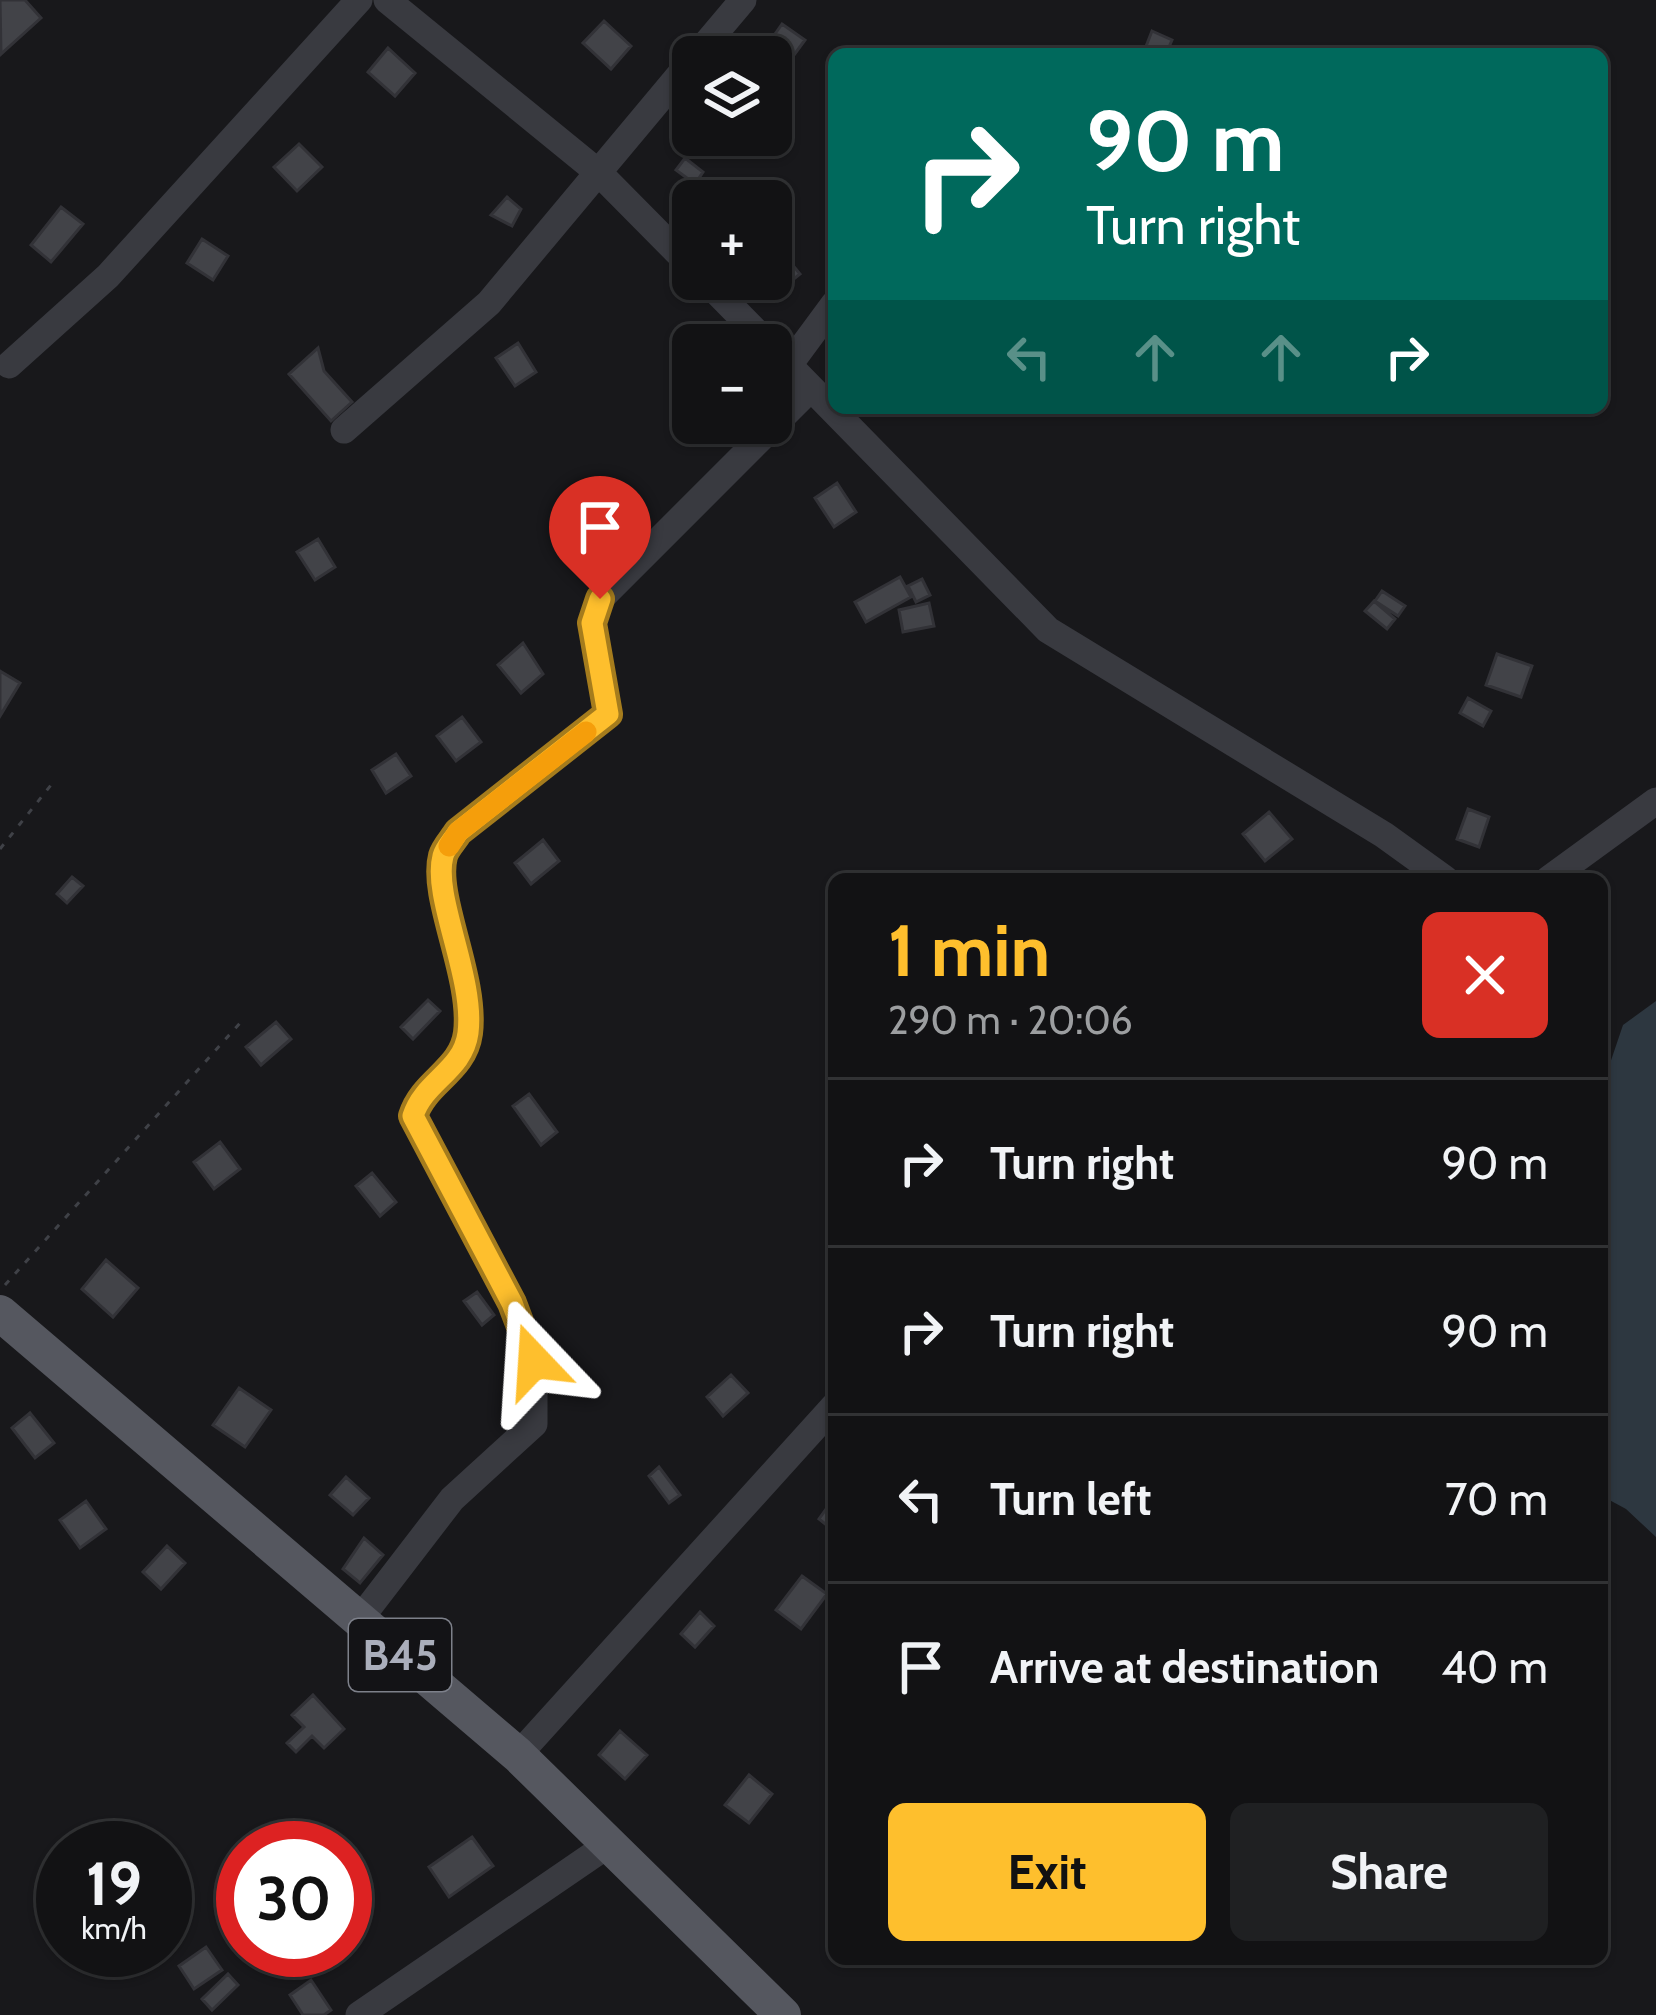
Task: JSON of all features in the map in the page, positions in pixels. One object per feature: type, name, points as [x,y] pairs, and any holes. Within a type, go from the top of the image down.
[{"type":"main road","name":"B45","points":[[0,1313],[518,1755],[783,2015]]},
{"type":"street","points":[[8,365],[108,276],[359,0]]},
{"type":"street","points":[[387,0],[598,173],[672,247]]},
{"type":"street","points":[[713,36],[743,0]]},
{"type":"street","points":[[344,430],[489,302],[672,84]]},
{"type":"street","points":[[725,300],[748,324]]},
{"type":"street","points":[[792,339],[828,309]]},
{"type":"street","points":[[792,368],[828,404]]},
{"type":"street","points":[[359,1620],[452,1499],[534,1424],[534,1361],[512,1303],[413,1116],[418,1098],[462,1058],[468,1034],[469,991],[443,884],[443,855],[458,832],[608,714],[592,623],[600,599],[812,388]]},
{"type":"street","points":[[837,414],[1048,630],[1384,835],[1437,873]]},
{"type":"street","points":[[1557,873],[1656,801]]},
{"type":"street","points":[[518,1755],[828,1413]]},
{"type":"street","points":[[359,2015],[610,1844]]},
{"type":"path","points":[[0,848],[55,780]]},
{"type":"path","points":[[0,1291],[240,1023]]},
{"type":"shaded area","points":[[1656,1001],[1656,1537],[1608,1499],[1608,1069],[1623,1025]]},
{"type":"building","points":[[0,0],[25,0],[41,18],[1,54]]},
{"type":"building","points":[[604,21],[631,46],[611,69],[583,43]]},
{"type":"building","points":[[782,24],[805,40],[792,58],[792,36],[774,36]]},
{"type":"building","points":[[1152,31],[1172,40],[1169,48],[1145,48]]},
{"type":"building","points":[[388,48],[415,73],[395,96],[368,72]]},
{"type":"building","points":[[299,144],[322,167],[297,191],[274,167]]},
{"type":"building","points":[[685,158],[703,172],[698,180],[690,180],[676,170]]},
{"type":"building","points":[[507,197],[521,209],[512,226],[491,215]]},
{"type":"building","points":[[61,207],[83,224],[51,262],[31,245]]},
{"type":"building","points":[[202,239],[228,256],[213,280],[187,263]]},
{"type":"building","points":[[518,343],[536,372],[515,386],[496,358]]},
{"type":"building","points":[[318,348],[324,371],[352,402],[331,421],[289,374]]},
{"type":"building","points":[[837,483],[856,512],[834,527],[815,498]]},
{"type":"building","points":[[318,539],[335,567],[315,580],[297,552]]},
{"type":"building","points":[[900,577],[911,597],[866,622],[855,602]]},
{"type":"building","points":[[922,579],[930,595],[916,602],[908,586]]},
{"type":"building","points":[[1382,591],[1405,606],[1398,616],[1375,601]]},
{"type":"building","points":[[1374,601],[1395,619],[1387,629],[1365,611]]},
{"type":"building","points":[[929,603],[934,626],[903,632],[899,610]]},
{"type":"building","points":[[523,643],[543,674],[521,693],[498,665]]},
{"type":"building","points":[[1497,654],[1532,666],[1521,697],[1486,685]]},
{"type":"building","points":[[0,671],[20,683],[0,716]]},
{"type":"building","points":[[1468,698],[1491,711],[1483,726],[1460,713]]},
{"type":"building","points":[[462,717],[481,742],[456,761],[437,736]]},
{"type":"building","points":[[396,754],[411,776],[386,793],[372,770]]},
{"type":"building","points":[[1468,809],[1489,817],[1479,847],[1457,839]]},
{"type":"building","points":[[1269,812],[1292,839],[1265,861],[1243,834]]},
{"type":"building","points":[[543,840],[559,861],[531,884],[515,863]]},
{"type":"building","points":[[72,877],[83,886],[67,903],[57,894]]},
{"type":"building","points":[[428,1000],[440,1011],[413,1039],[401,1027]]},
{"type":"building","points":[[276,1022],[291,1039],[261,1065],[246,1047]]},
{"type":"building","points":[[529,1094],[557,1132],[541,1145],[513,1106]]},
{"type":"building","points":[[220,1142],[240,1169],[214,1189],[194,1162]]},
{"type":"building","points":[[372,1173],[396,1202],[380,1216],[356,1186]]},
{"type":"building","points":[[106,1260],[138,1288],[113,1317],[82,1289]]},
{"type":"building","points":[[477,1292],[494,1315],[482,1325],[464,1301]]},
{"type":"building","points":[[731,1375],[748,1393],[723,1416],[707,1397]]},
{"type":"building","points":[[239,1388],[271,1410],[245,1447],[213,1425]]},
{"type":"building","points":[[30,1413],[54,1443],[35,1458],[12,1428]]},
{"type":"building","points":[[659,1467],[680,1495],[669,1503],[649,1476]]},
{"type":"building","points":[[346,1477],[369,1498],[353,1515],[330,1495]]},
{"type":"building","points":[[86,1501],[106,1529],[80,1548],[60,1520]]},
{"type":"building","points":[[364,1538],[383,1555],[360,1583],[343,1569]]},
{"type":"building","points":[[167,1546],[185,1563],[161,1589],[143,1572]]},
{"type":"building","points":[[802,1576],[827,1594],[801,1629],[776,1610]]},
{"type":"building","points":[[700,1612],[714,1626],[695,1647],[681,1634]]},
{"type":"building","points":[[313,1695],[344,1729],[324,1748],[312,1736],[296,1752],[287,1743],[304,1727],[292,1715]]},
{"type":"building","points":[[620,1731],[647,1755],[625,1779],[599,1755]]},
{"type":"building","points":[[749,1775],[772,1794],[749,1823],[725,1805]]},
{"type":"building","points":[[472,1837],[493,1866],[449,1897],[429,1867]]},
{"type":"building","points":[[206,1947],[216,1961],[216,1974],[194,1989],[186,1977],[192,1977],[192,1957]]},
{"type":"building","points":[[225,1977],[238,1985],[212,2010],[202,1999]]},
{"type":"building","points":[[311,1980],[331,2010],[324,2015],[303,2015],[290,1995]]},
{"type":"slow traffic","points":[[449,846],[458,832],[586,732]]},
{"type":"route","points":[[534,1361],[512,1303],[413,1116],[418,1098],[462,1058],[468,1034],[469,991],[443,884],[443,855],[458,832],[608,714],[592,623],[600,599]]}]
